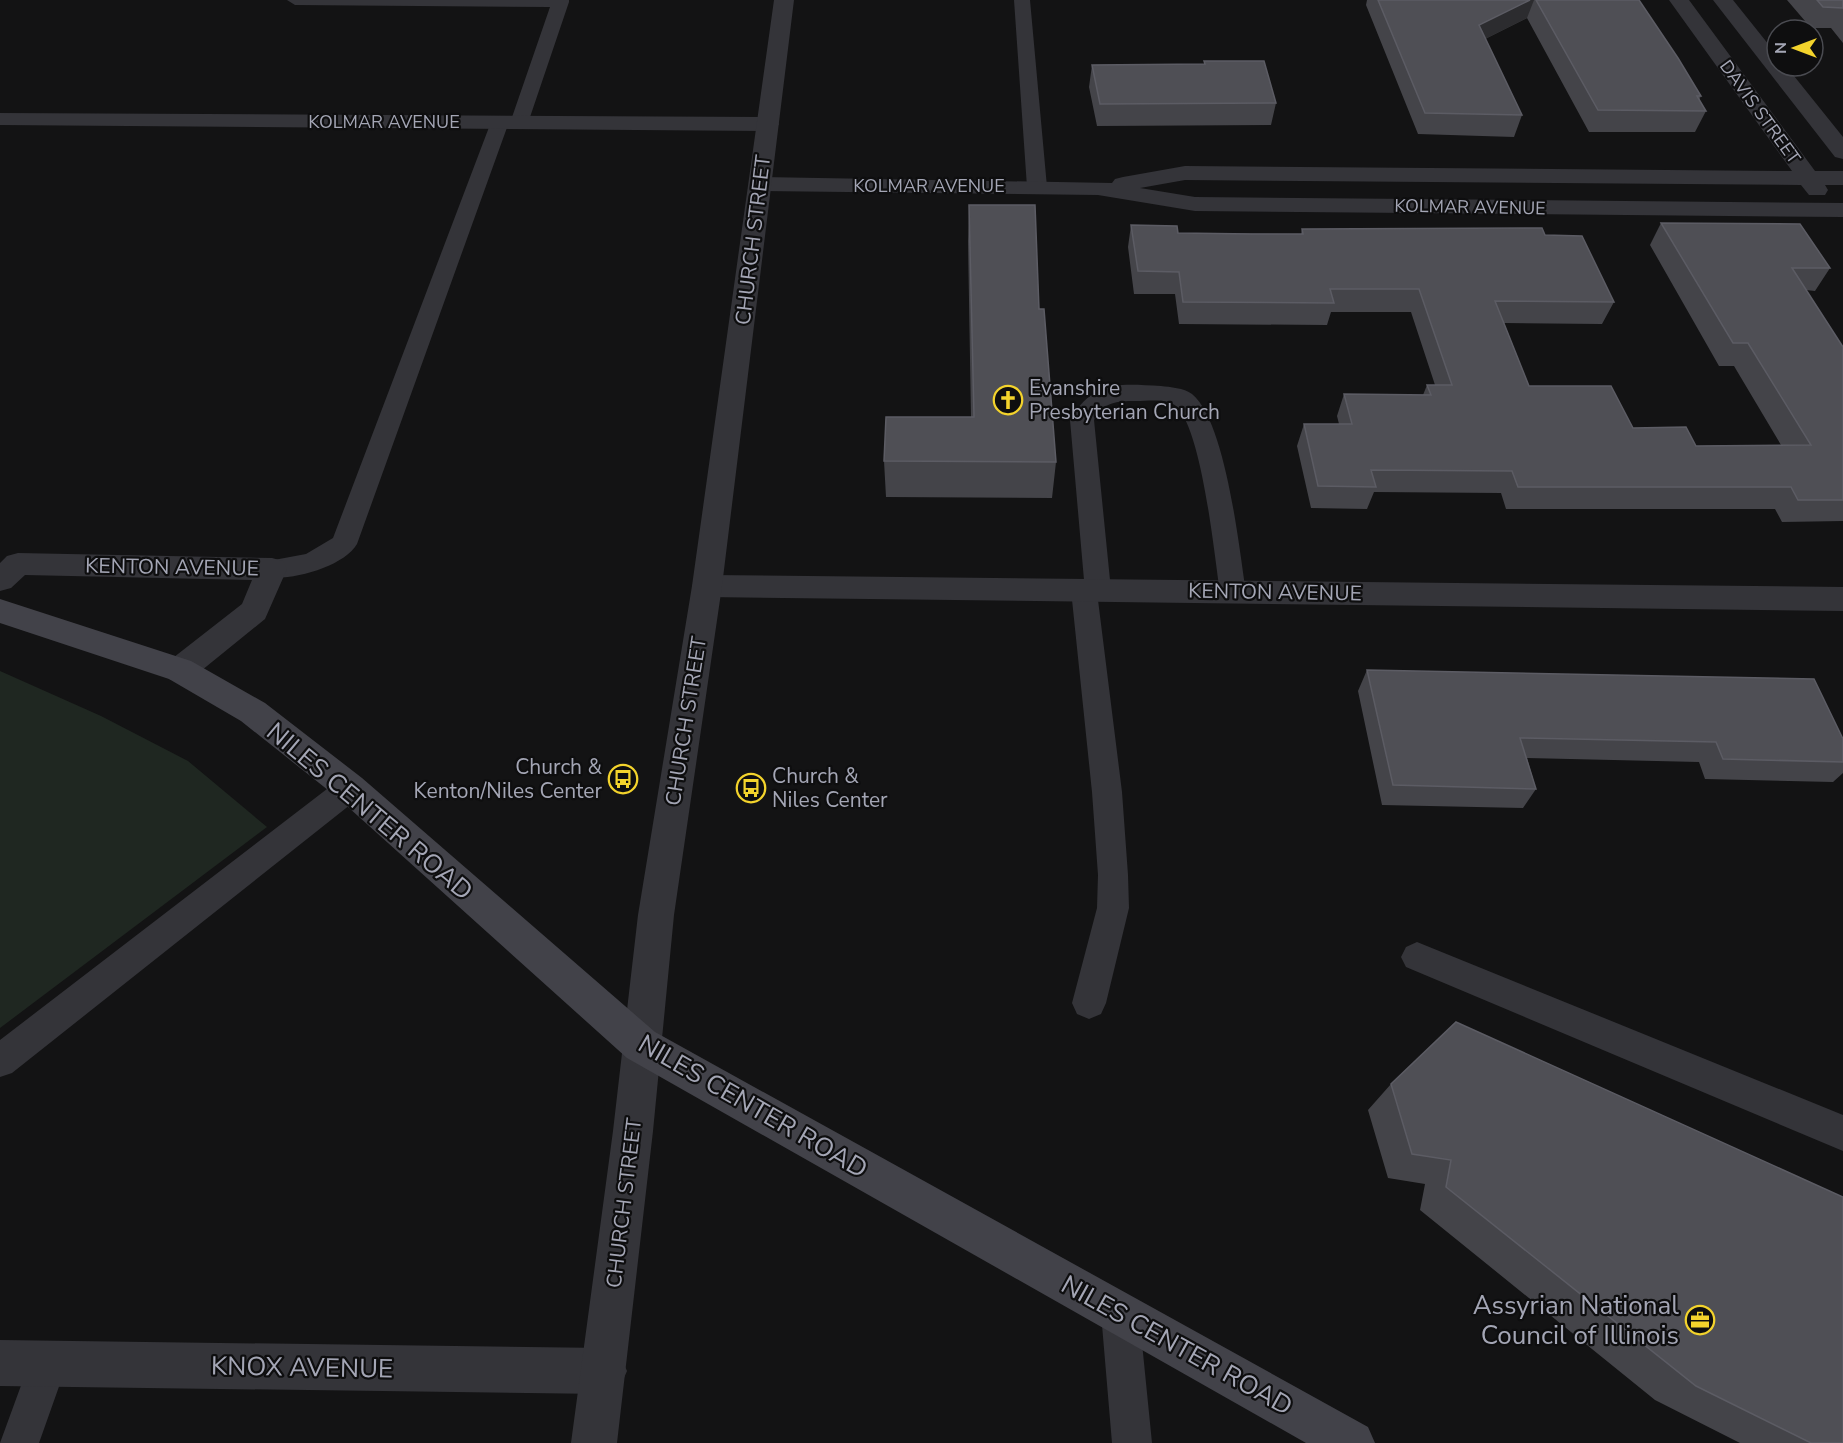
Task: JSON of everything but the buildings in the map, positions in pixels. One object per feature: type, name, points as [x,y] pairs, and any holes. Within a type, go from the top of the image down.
[{"type":"main road","points":[[0,611],[180,669]]},
{"type":"main road","name":"NILES CENTER ROAD","points":[[180,669],[253,712],[350,788],[641,1046],[1352,1443]]},
{"type":"street","name":"CHURCH STREET","points":[[594,1443],[633,1131],[656,915],[707,586],[784,0]]},
{"type":"street","name":"DAVIS STREET","points":[[1679,0],[1808,178],[1840,215]]},
{"type":"street","name":"DAVIS STREET","points":[[1723,0],[1843,152]]},
{"type":"street","name":"KOLMAR AVENUE","points":[[0,119],[768,124]]},
{"type":"street","name":"KOLMAR AVENUE","points":[[1098,188],[1185,173],[1843,178]]},
{"type":"street","name":"KOLMAR AVENUE","points":[[760,184],[1098,188],[1195,204],[1840,215]]},
{"type":"street","name":"KENTON AVENUE","points":[[0,580],[18,564],[272,569],[254,611],[180,669]]},
{"type":"street","name":"KENTON AVENUE","points":[[707,586],[1843,599]]},
{"type":"street","name":"KNOX AVENUE","points":[[0,1363],[604,1371]]},
{"type":"lane","points":[[272,569],[312,563],[344,544],[510,123],[561,1],[295,0]]},
{"type":"lane","points":[[1022,0],[1037,187]]},
{"type":"lane","points":[[1089,1003],[1113,908],[1113,875],[1091,590],[1082,420],[1092,402],[1110,393],[1156,393],[1183,399],[1198,416],[1210,462],[1233,592]]},
{"type":"lane","points":[[0,1061],[350,788]]},
{"type":"lane","points":[[1417,957],[1843,1133]]},
{"type":"lane","points":[[1120,1313],[1132,1443]]},
{"type":"lane","points":[[19,1443],[48,1364]]},
{"type":"shaded area","points":[[0,671],[101,716],[188,761],[267,827],[0,1028]]},
{"type":"place","name":"Evanshire Presbyterian Church","points":[[1008,400]]},
{"type":"place","name":"Church & Kenton/Niles Center","points":[[623,779]]},
{"type":"place","name":"Church & Niles Center","points":[[751,788]]},
{"type":"place","name":"Assyrian National Council of Illinois","points":[[1700,1320]]}]
